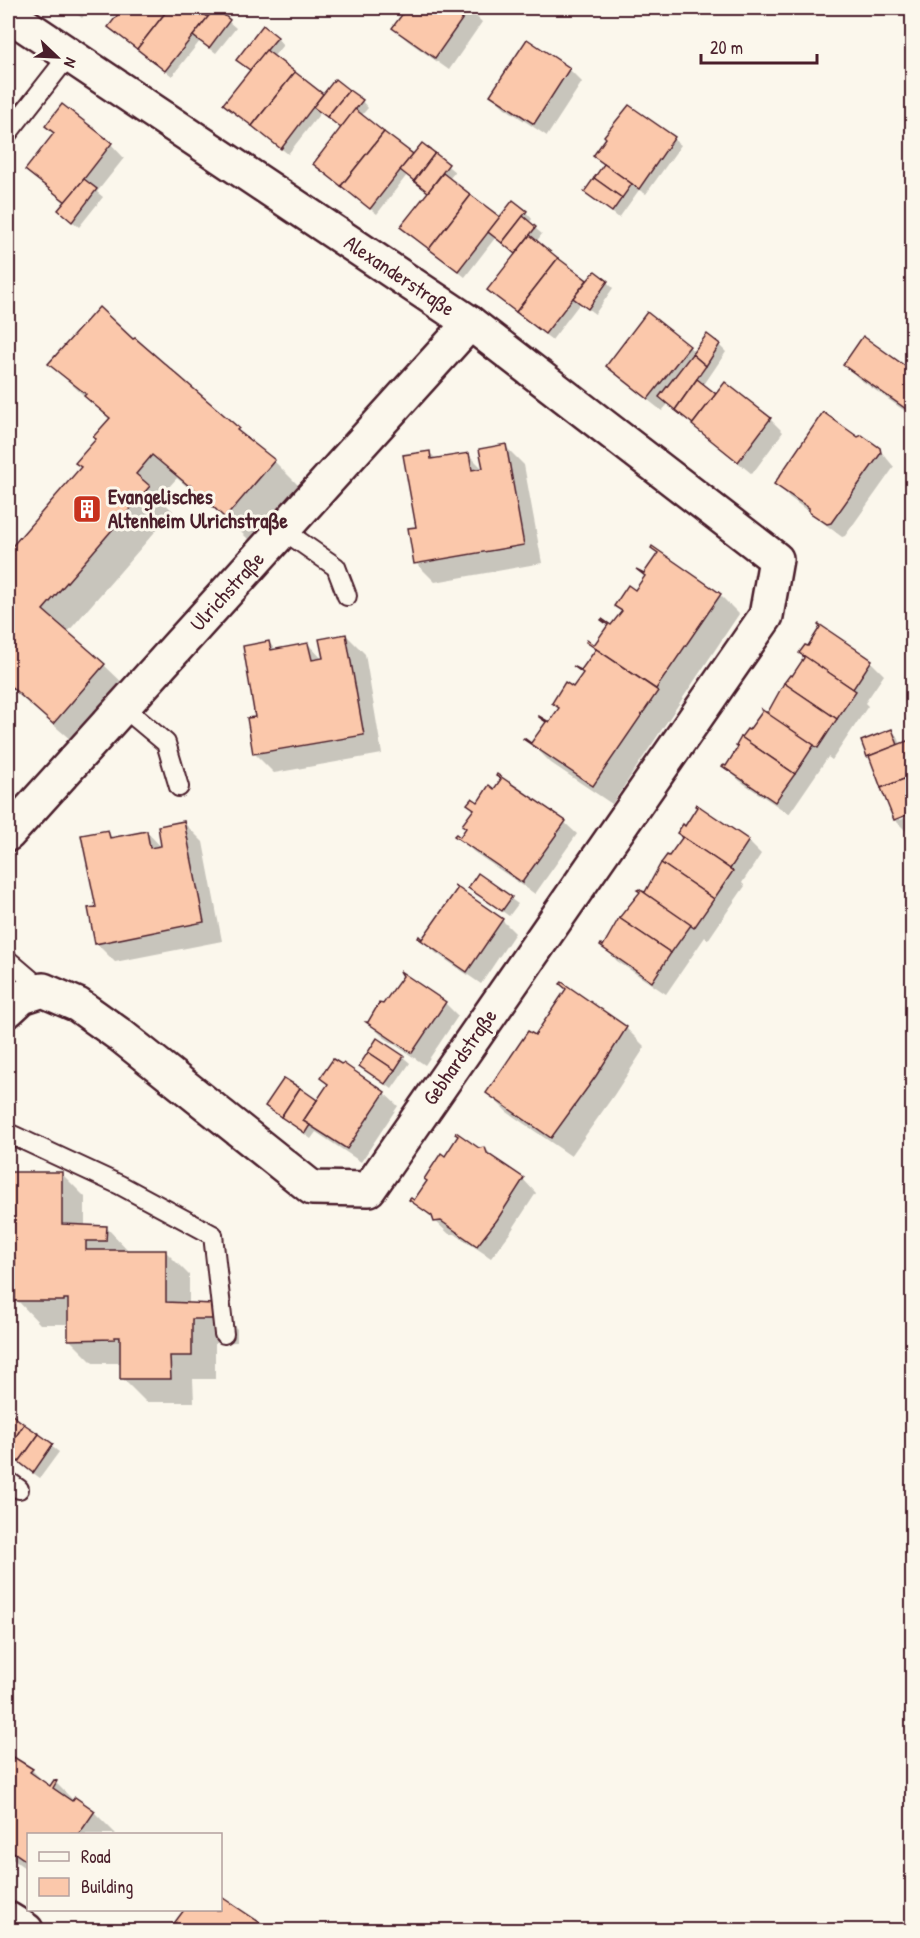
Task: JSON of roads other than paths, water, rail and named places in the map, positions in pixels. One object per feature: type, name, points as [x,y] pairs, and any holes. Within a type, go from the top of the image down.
[{"type":"street","name":"Alexanderstraße","points":[[8,14],[470,323],[776,559]]},
{"type":"street","name":"Ulrichstraße","points":[[8,834],[470,323]]},
{"type":"street","name":"Gebhardstraße","points":[[43,990],[78,1005],[120,1035],[312,1188],[369,1189],[766,616],[776,559]]},
{"type":"street","points":[[8,1010],[22,997],[43,990]]},
{"type":"street","points":[[8,1919],[26,1930]]},
{"type":"lane","points":[[8,133],[69,55]]},
{"type":"lane","points":[[283,530],[336,567],[347,596]]},
{"type":"lane","points":[[123,707],[166,742],[179,787]]},
{"type":"lane","points":[[8,960],[43,990]]},
{"type":"lane","points":[[8,1133],[120,1185],[213,1235],[224,1334]]},
{"type":"place","name":"Evangelisches Altenheim Ulrichstraße","points":[[87,509]]}]
